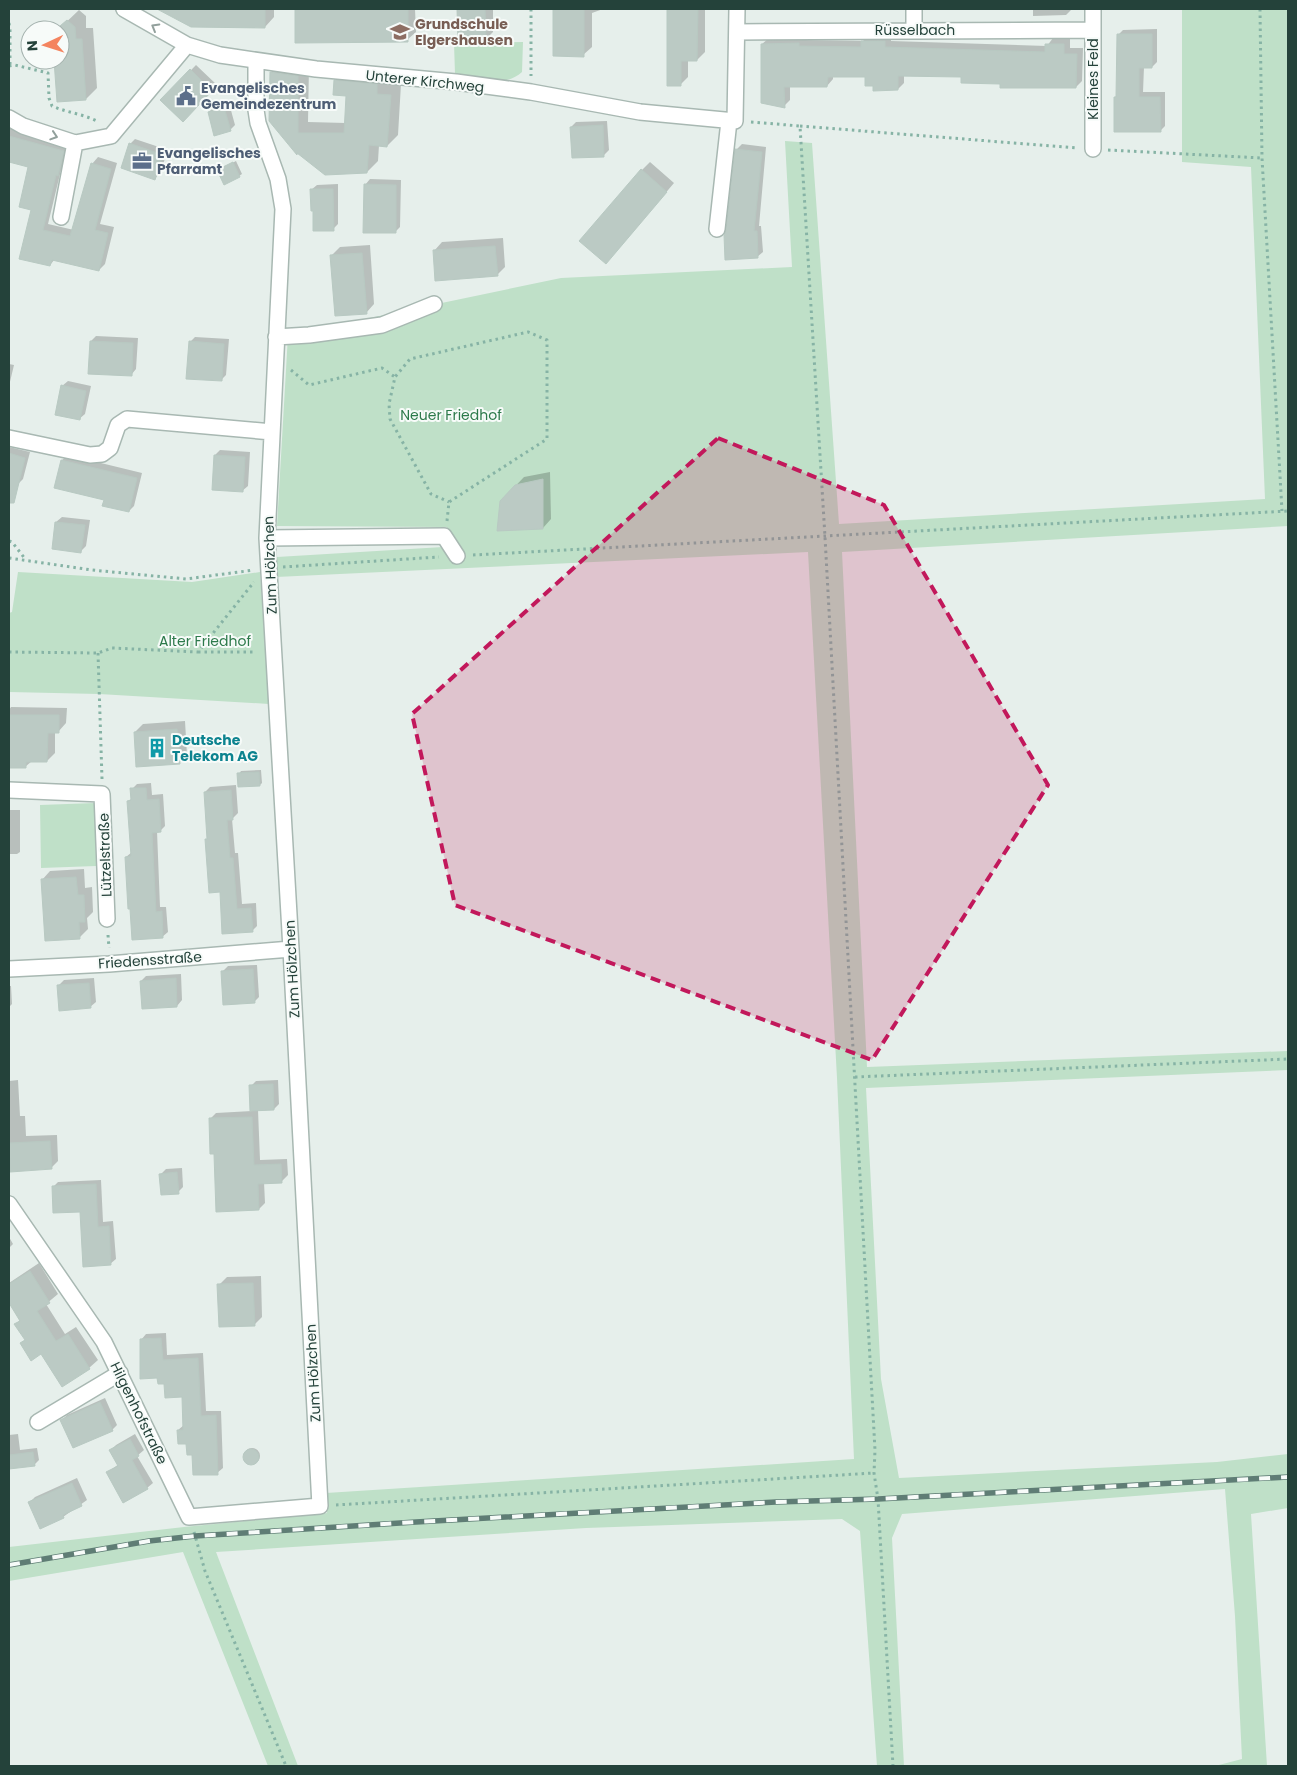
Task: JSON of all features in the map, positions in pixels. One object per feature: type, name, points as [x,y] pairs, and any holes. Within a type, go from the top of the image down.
[{"type":"street","name":"Unterer Kirchweg","points":[[124,9],[187,45],[220,55],[256,61],[532,92],[640,112],[732,121]]},
{"type":"street","points":[[717,229],[732,121],[737,9]]},
{"type":"street","points":[[914,9],[914,30]]},
{"type":"street","name":"Kleines Feld","points":[[1093,9],[1093,149]]},
{"type":"street","name":"Rüsselbach","points":[[737,32],[1093,30]]},
{"type":"street","points":[[9,118],[23,126],[75,142],[111,136],[187,45]]},
{"type":"street","name":"Zum Hölzchen","points":[[256,61],[257,116],[278,179],[283,209],[267,538],[320,1506]]},
{"type":"street","points":[[61,217],[75,142]]},
{"type":"street","points":[[276,337],[309,335],[382,325],[434,304]]},
{"type":"street","points":[[9,438],[90,456],[102,454],[110,448],[118,425],[127,419],[272,432]]},
{"type":"street","points":[[267,538],[444,536],[457,556]]},
{"type":"street","name":"Lützelstraße","points":[[9,790],[102,794],[107,919]]},
{"type":"street","name":"Friedensstraße","points":[[9,969],[109,964],[291,949]]},
{"type":"street","name":"Hilgenhofstraße","points":[[9,1204],[104,1342],[189,1517]]},
{"type":"street","points":[[38,1422],[120,1373]]},
{"type":"street","points":[[189,1517],[320,1506]]},
{"type":"path","points":[[531,9],[532,92]]},
{"type":"path","points":[[1260,9],[1262,158],[1282,511]]},
{"type":"path","points":[[9,23],[9,66],[15,65],[48,73],[49,98],[52,106],[63,111],[86,115],[101,123],[111,136]]},
{"type":"path","points":[[732,121],[1093,149],[1262,158]]},
{"type":"path","points":[[800,126],[825,537],[875,1450],[874,1473],[878,1499],[892,1766]]},
{"type":"path","points":[[444,536],[449,502],[547,439],[547,340],[528,332],[410,359],[395,377],[389,404],[390,419],[432,494],[449,502]]},
{"type":"path","points":[[275,360],[310,385],[382,368],[395,377]]},
{"type":"path","points":[[9,558],[92,570],[186,579],[269,568],[457,556],[1288,511]]},
{"type":"path","points":[[9,541],[12,542],[26,560]]},
{"type":"path","points":[[198,652],[255,581],[269,568]]},
{"type":"path","points":[[9,652],[98,654],[112,648],[198,652],[256,652]]},
{"type":"path","points":[[98,654],[102,794]]},
{"type":"path","points":[[107,919],[109,964]]},
{"type":"path","points":[[854,1077],[1288,1060]]},
{"type":"path","points":[[320,1506],[874,1473]]},
{"type":"path","points":[[189,1517],[205,1571],[286,1766]]},
{"type":"highlighted area","points":[[718,438],[884,505],[1048,785],[872,1060],[455,905],[412,714]]},
{"type":"green space","name":"Neuer Friedhof","points":[[1182,9],[1288,9],[1288,526],[842,552],[867,1067],[1288,1051],[1288,1070],[866,1088],[881,1379],[899,1478],[1217,1462],[1288,1454],[1288,1508],[1251,1514],[1267,1766],[1215,1766],[1242,1759],[1235,1616],[1225,1489],[902,1514],[892,1538],[904,1766],[877,1766],[860,1531],[842,1519],[586,1528],[216,1552],[298,1766],[268,1766],[183,1552],[9,1581],[9,1547],[327,1513],[326,1493],[854,1459],[837,1078],[808,552],[276,577],[277,557],[443,547],[447,527],[277,526],[288,335],[561,278],[792,267],[785,141],[812,143],[839,524],[1265,499],[1251,167],[1182,162]]},
{"type":"green space","points":[[523,42],[522,72],[515,77],[507,80],[490,81],[455,74],[454,43]]},
{"type":"green space","name":"Alter Friedhof","points":[[18,572],[192,582],[260,572],[269,704],[99,694],[9,692],[9,613],[12,612]]},
{"type":"green space","points":[[95,803],[96,866],[41,868],[40,805]]},
{"type":"building","points":[[157,9],[265,9],[265,28],[191,27]]},
{"type":"building","points":[[295,9],[408,9],[408,42],[295,43]]},
{"type":"building","points":[[457,9],[485,9],[486,41],[458,41]]},
{"type":"building","points":[[553,9],[584,9],[584,57],[553,56]]},
{"type":"building","points":[[667,9],[698,9],[697,61],[681,61],[681,86],[667,86]]},
{"type":"building","points":[[70,23],[75,27],[76,39],[82,39],[86,100],[57,102],[55,70],[70,70]]},
{"type":"building","points":[[1117,34],[1152,34],[1152,68],[1139,68],[1139,97],[1160,97],[1161,132],[1114,132]]},
{"type":"building","points":[[861,41],[885,41],[885,47],[1045,52],[1045,44],[1064,44],[1064,54],[1077,54],[1076,88],[1000,88],[1000,84],[961,83],[961,77],[898,76],[898,90],[873,91],[873,86],[865,86],[865,77],[828,77],[827,87],[784,87],[785,108],[761,103],[761,44],[799,43],[799,46],[861,47]]},
{"type":"building","name":"Evangelisches Gemeindezentrum","points":[[190,69],[212,91],[183,122],[160,100]]},
{"type":"building","points":[[270,72],[298,76],[298,133],[344,133],[346,96],[333,95],[334,80],[377,84],[377,94],[391,95],[387,147],[369,145],[367,173],[325,175],[297,153],[297,155],[269,121]]},
{"type":"building","points":[[224,107],[231,131],[214,136],[208,112]]},
{"type":"building","points":[[603,125],[604,157],[572,158],[570,127]]},
{"type":"building","points":[[9,136],[64,151],[58,176],[56,175],[43,230],[70,236],[91,163],[111,169],[95,230],[108,233],[99,271],[52,260],[50,266],[19,259],[31,210],[19,207],[28,167],[9,162]]},
{"type":"building","name":"Evangelisches Pfarramt","points":[[129,143],[163,155],[155,180],[121,168]]},
{"type":"building","points":[[735,149],[762,152],[754,231],[757,231],[758,258],[725,260],[724,235]]},
{"type":"building","points":[[233,162],[240,177],[224,185],[217,170]]},
{"type":"building","points":[[641,169],[667,192],[606,264],[579,241]]},
{"type":"building","points":[[364,184],[396,185],[396,233],[363,233]]},
{"type":"building","points":[[310,189],[333,189],[334,231],[313,231]]},
{"type":"building","points":[[495,246],[498,276],[435,281],[433,250]]},
{"type":"building","points":[[362,253],[367,314],[335,316],[330,255]]},
{"type":"building","points":[[90,341],[133,343],[132,376],[88,374]]},
{"type":"building","points":[[189,341],[224,344],[222,381],[186,379]]},
{"type":"building","points":[[61,385],[86,391],[80,420],[55,415]]},
{"type":"building","points":[[9,453],[25,458],[14,503],[9,503]]},
{"type":"building","points":[[214,455],[245,457],[243,492],[212,490]]},
{"type":"building","points":[[61,460],[137,478],[129,512],[102,506],[104,500],[54,488]]},
{"type":"building","points":[[543,479],[543,529],[497,531],[500,501],[515,485]]},
{"type":"building","points":[[55,522],[85,525],[81,553],[52,549]]},
{"type":"building","points":[[9,715],[59,715],[59,733],[48,733],[47,762],[26,762],[26,768],[9,768]]},
{"type":"building","name":"Deutsche Telekom AG","points":[[177,729],[180,764],[136,767],[134,732]]},
{"type":"building","points":[[259,772],[260,786],[238,787],[237,773]]},
{"type":"building","points":[[130,788],[146,788],[147,800],[159,799],[161,832],[152,833],[156,912],[162,911],[163,938],[132,940],[125,857],[131,856],[127,801],[131,800]]},
{"type":"building","points":[[231,790],[233,820],[227,820],[230,858],[233,858],[237,909],[251,908],[253,932],[222,934],[220,892],[209,893],[204,792]]},
{"type":"building","points":[[76,877],[78,895],[84,895],[85,922],[79,922],[80,939],[45,941],[41,879]]},
{"type":"building","points":[[253,969],[255,1003],[223,1005],[221,971]]},
{"type":"building","points":[[176,978],[177,1007],[142,1009],[140,981]]},
{"type":"building","points":[[89,983],[91,1008],[59,1011],[57,985]]},
{"type":"building","points":[[273,1084],[274,1110],[250,1111],[249,1085]]},
{"type":"building","points":[[252,1117],[254,1165],[281,1164],[282,1183],[258,1184],[259,1210],[216,1212],[214,1154],[210,1154],[209,1118]]},
{"type":"building","points":[[50,1141],[52,1169],[10,1172],[9,1143]]},
{"type":"building","points":[[177,1172],[179,1194],[161,1195],[159,1174]]},
{"type":"building","points":[[96,1184],[98,1227],[109,1226],[111,1265],[83,1267],[80,1212],[53,1213],[52,1186]]},
{"type":"building","points":[[30,1271],[50,1303],[37,1311],[56,1341],[68,1334],[90,1369],[62,1387],[41,1354],[31,1361],[20,1343],[25,1340],[14,1324],[20,1321],[9,1303],[9,1284]]},
{"type":"building","points":[[253,1283],[255,1326],[219,1327],[217,1284]]},
{"type":"building","points":[[161,1338],[163,1360],[198,1358],[201,1416],[216,1415],[218,1475],[193,1475],[192,1455],[187,1455],[186,1444],[178,1444],[177,1430],[183,1430],[182,1397],[165,1398],[164,1384],[158,1384],[157,1378],[140,1379],[140,1339]]},
{"type":"building","points":[[100,1402],[113,1431],[73,1448],[60,1420]]},
{"type":"building","points":[[130,1439],[139,1456],[132,1460],[148,1489],[123,1503],[106,1472],[118,1466],[109,1450]]},
{"type":"building","points":[[251,1449],[257,1451],[259,1457],[257,1463],[251,1465],[245,1463],[243,1457],[245,1451]]},
{"type":"building","points":[[33,1452],[35,1466],[9,1469],[9,1455]]},
{"type":"building","points":[[72,1483],[82,1506],[63,1515],[64,1518],[40,1529],[28,1502]]},
{"type":"railway","points":[[9,1565],[149,1541],[195,1536],[776,1502],[878,1499],[1288,1477]]},
{"type":"place","name":"Grundschule Elgershausen","points":[[400,32]]},
{"type":"place","name":"Evangelisches Gemeindezentrum","points":[[186,96]]},
{"type":"place","name":"Evangelisches Pfarramt","points":[[142,161]]},
{"type":"place","name":"Deutsche Telekom AG","points":[[157,748]]}]
